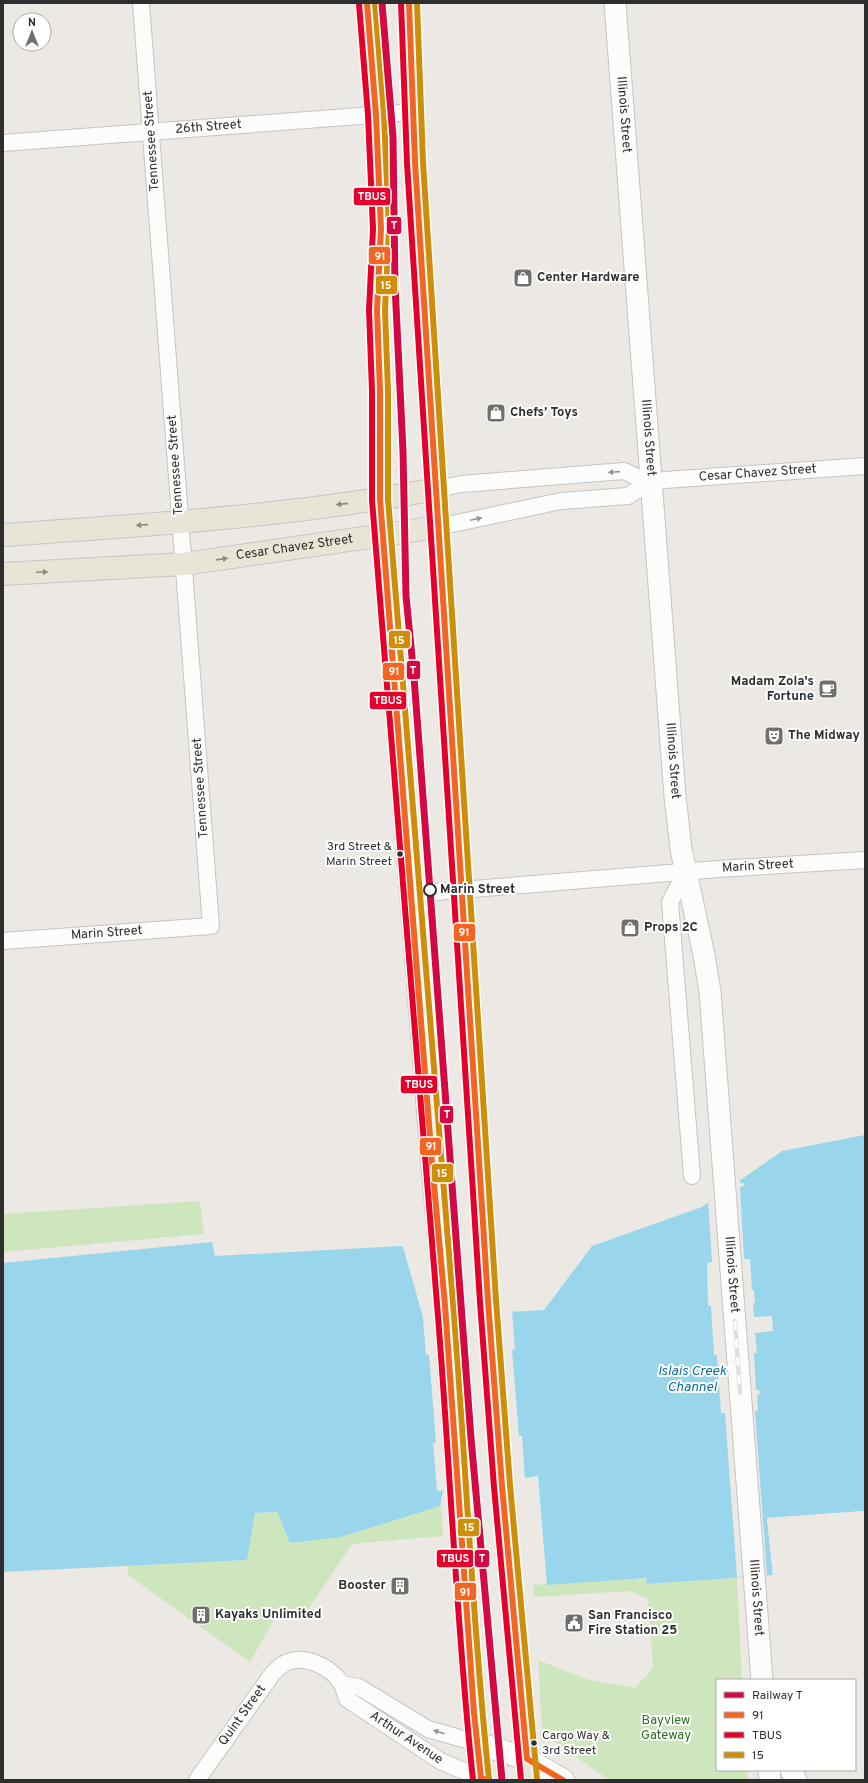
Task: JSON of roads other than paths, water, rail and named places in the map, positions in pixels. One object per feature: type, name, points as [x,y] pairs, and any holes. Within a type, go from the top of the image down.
[{"type":"main road","points":[[367,3],[376,115],[381,229],[377,310],[380,391],[380,499],[432,1162],[445,1305],[477,1743],[483,1779]]},
{"type":"main road","points":[[409,3],[415,162],[488,1301],[502,1486],[528,1769]]},
{"type":"main road","name":"Cesar Chavez Street","points":[[3,536],[181,522],[353,503],[436,488]]},
{"type":"main road","name":"Cesar Chavez Street","points":[[3,574],[184,564],[355,539],[383,537],[438,527]]},
{"type":"main road","points":[[477,1743],[528,1769],[563,1780]]},
{"type":"street","name":"Tennessee Street","points":[[141,3],[211,926]]},
{"type":"street","name":"Illinois Street","points":[[615,3],[675,796],[681,849],[704,955],[710,992],[762,1679]]},
{"type":"street","name":"26th Street","points":[[3,143],[413,112]]},
{"type":"street","name":"Cesar Chavez Street","points":[[436,488],[462,484],[624,471],[643,480],[651,481],[865,466]]},
{"type":"street","name":"Cesar Chavez Street","points":[[438,527],[562,501],[628,496],[651,481]]},
{"type":"street","name":"Marin Street","points":[[411,894],[686,872],[865,860]]},
{"type":"street","points":[[686,872],[670,902],[692,1176]]},
{"type":"street","name":"Marin Street","points":[[3,941],[211,926]]},
{"type":"street","name":"Arthur Avenue","points":[[296,1660],[312,1661],[325,1668],[342,1684],[347,1699],[442,1762],[483,1779]]},
{"type":"street","name":"Quint Street","points":[[197,1780],[273,1673],[282,1664],[296,1660]]},
{"type":"street","name":"Arthur Avenue","points":[[342,1684],[359,1687],[428,1729],[477,1743]]},
{"type":"street","points":[[792,1771],[796,1780]]},
{"type":"water","name":"Islais Creek Channel","points":[[865,1135],[865,1511],[767,1518],[773,1575],[647,1584],[646,1578],[547,1585],[538,1476],[443,1491],[440,1506],[341,1537],[290,1543],[277,1512],[255,1513],[247,1560],[3,1572],[3,1263],[212,1242],[215,1256],[401,1246],[403,1247],[423,1317],[544,1310],[592,1246],[702,1207],[782,1151]]},
{"type":"railway","points":[[735,1321],[740,1393]]},
{"type":"rail line","name":"T","points":[[382,3],[393,137],[395,285],[403,451],[406,596],[414,677],[471,1438],[502,1780]]},
{"type":"place","name":"Center Hardware","points":[[523,278]]},
{"type":"place","name":"Chefs’ Toys","points":[[496,413]]},
{"type":"place","name":"Madam Zola's Fortune","points":[[828,689]]},
{"type":"place","name":"The Midway","points":[[774,736]]},
{"type":"place","name":"3rd Street & Marin Street","points":[[400,854]]},
{"type":"place","name":"Marin Street","points":[[430,890]]},
{"type":"place","name":"Props 2C","points":[[630,928]]},
{"type":"place","name":"Booster","points":[[400,1586]]},
{"type":"place","name":"Kayaks Unlimited","points":[[201,1615]]},
{"type":"place","name":"San Francisco Fire Station 25","points":[[574,1623]]},
{"type":"place","name":"Cargo Way & 3rd Street","points":[[534,1743]]},
{"type":"park label","name":"Bayview Gateway","points":[[666,1728]]}]
